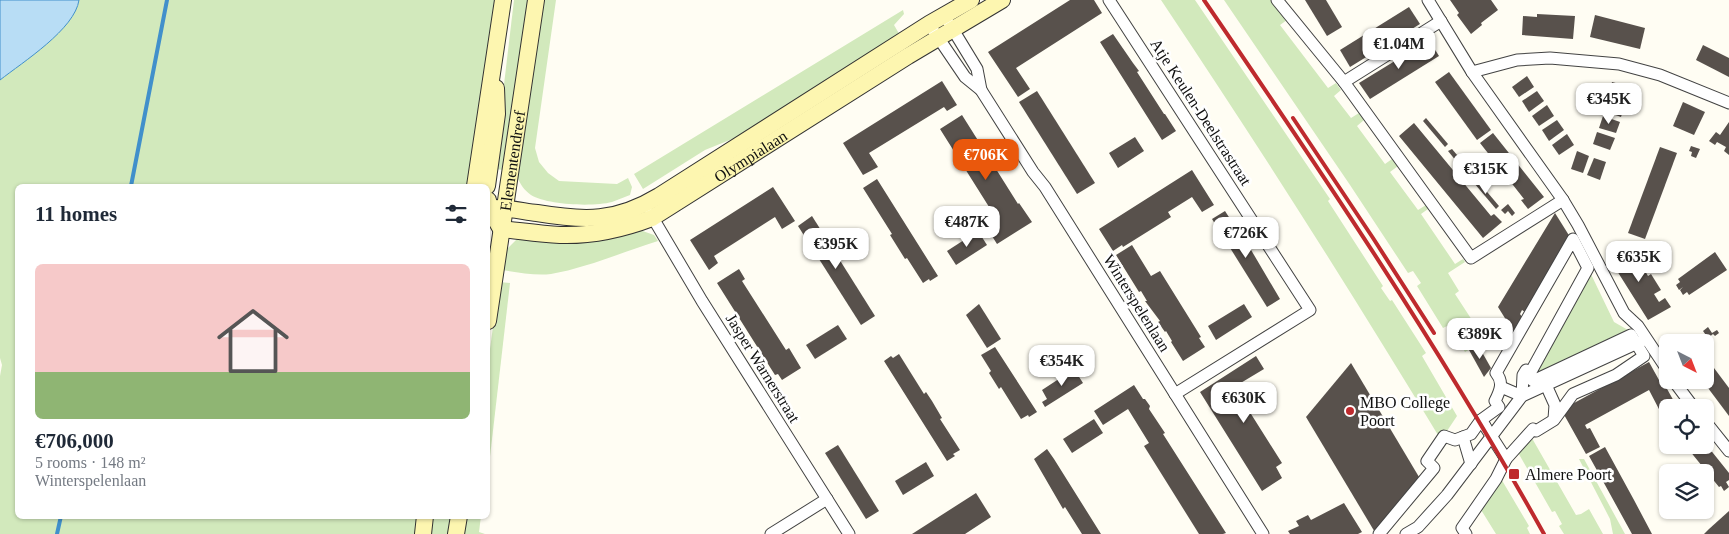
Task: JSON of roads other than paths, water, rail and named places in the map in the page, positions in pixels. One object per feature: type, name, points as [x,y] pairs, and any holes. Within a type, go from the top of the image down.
[{"type":"street","name":"Elementendreef","points":[[474,184],[503,0]]},
{"type":"street","name":"Elementendreef","points":[[490,307],[501,229],[492,206],[536,0]]},
{"type":"street","name":"Olympialaan","points":[[501,229],[560,235],[596,233],[638,223],[649,211],[929,24],[971,0]]},
{"type":"street","name":"Olympialaan","points":[[492,206],[574,218],[609,217],[629,211],[649,211],[1002,0]]},
{"type":"street","name":"Atje Keulen-Deelstrastraat","points":[[1109,0],[1310,310],[1175,394]]},
{"type":"street","points":[[1277,0],[1344,82],[1471,258],[1563,200]]},
{"type":"street","points":[[1428,0],[1472,72],[1563,200],[1624,313],[1638,326],[1644,356],[1616,375],[1573,394],[1554,420],[1536,431],[1533,429],[1506,459],[1496,479],[1462,528],[1466,534]]},
{"type":"street","name":"Winterspelenlaan","points":[[945,15],[977,69],[982,90],[1263,534]]},
{"type":"street","points":[[1344,82],[1441,21]]},
{"type":"street","name":"Winterspelenlaan","points":[[929,24],[965,77],[982,90]]},
{"type":"street","name":"Elementendreef","points":[[487,184],[497,114],[496,44]]},
{"type":"street","points":[[1472,72],[1517,60],[1550,58],[1619,64],[1660,75],[1729,103]]},
{"type":"street","name":"Jasper Warnerstraat","points":[[649,211],[849,534]]},
{"type":"street","points":[[1379,534],[1434,468],[1427,461],[1444,436],[1455,440],[1471,434],[1481,420],[1499,406],[1496,401],[1501,391],[1500,378],[1496,373],[1574,239],[1588,268],[1528,377],[1533,381],[1631,334],[1642,341],[1659,361]]},
{"type":"street","points":[[1522,396],[1523,375],[1584,260],[1589,246]]},
{"type":"street","points":[[1406,534],[1418,530],[1522,396],[1642,341]]},
{"type":"street","points":[[1546,385],[1555,405],[1554,420]]},
{"type":"street","points":[[1500,387],[1522,396]]},
{"type":"street","points":[[1481,420],[1506,459]]},
{"type":"street","points":[[1714,432],[1729,451]]},
{"type":"street","points":[[1463,438],[1471,464]]},
{"type":"street","points":[[771,534],[827,499]]},
{"type":"street","points":[[423,534],[425,519]]},
{"type":"street","points":[[456,534],[458,519]]},
{"type":"water","points":[[0,0],[79,0],[68,22],[58,33],[47,44],[0,80]]},
{"type":"waterway","points":[[131,184],[167,0]]},
{"type":"waterway","points":[[57,534],[60,519]]},
{"type":"railway","points":[[1204,0],[1337,197],[1423,330],[1505,465],[1544,534]]},
{"type":"railway","points":[[1293,118],[1434,333]]},
{"type":"place","name":"MBO College Poort","points":[[1350,411]]},
{"type":"place","name":"Almere Poort","points":[[1514,474]]}]
